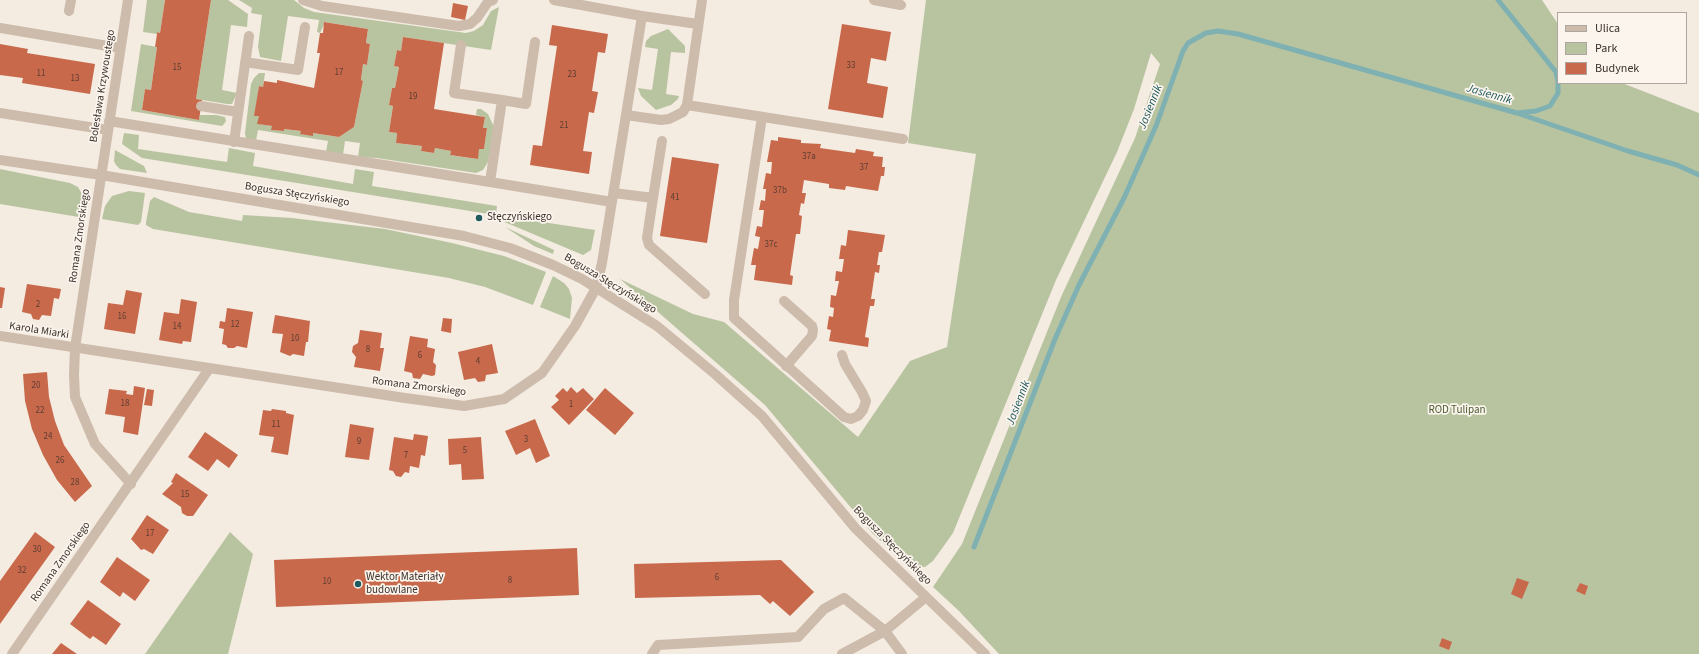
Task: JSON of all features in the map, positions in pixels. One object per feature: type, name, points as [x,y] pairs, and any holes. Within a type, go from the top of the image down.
[{"type":"street","points":[[69,10],[71,0]]},
{"type":"street","name":"Bolesława Krzywoustego","points":[[101,175],[128,0]]},
{"type":"street","points":[[303,0],[322,6],[459,26],[470,24],[477,18],[488,2],[493,0]]},
{"type":"street","points":[[554,0],[642,16],[698,24]]},
{"type":"street","points":[[626,115],[669,120],[683,112],[687,105],[702,0]]},
{"type":"street","points":[[874,0],[901,5]]},
{"type":"street","name":"Romana Zmorskiego","points":[[75,348],[464,406],[504,399],[542,373],[575,326],[596,288],[602,263],[642,16]]},
{"type":"street","points":[[245,62],[298,70],[305,27]]},
{"type":"street","points":[[0,28],[120,48]]},
{"type":"street","points":[[234,142],[249,36]]},
{"type":"street","points":[[461,46],[454,93],[526,104],[535,42]]},
{"type":"street","points":[[490,182],[502,100]]},
{"type":"street","points":[[687,105],[903,139]]},
{"type":"street","points":[[201,106],[238,112]]},
{"type":"street","points":[[0,113],[234,142],[490,182],[613,197],[653,198]]},
{"type":"street","points":[[762,117],[734,300],[734,318],[844,417],[852,419],[858,416],[863,410],[866,401],[842,356]]},
{"type":"street","points":[[662,141],[647,238],[649,245],[705,294]]},
{"type":"street","name":"Bogusza Stęczyńskiego","points":[[0,160],[101,175],[464,236],[510,248],[553,264],[596,288],[657,326],[715,374],[762,416],[856,529],[985,654]]},
{"type":"street","name":"Romana Zmorskiego","points":[[101,175],[75,348],[75,396],[95,444],[130,484]]},
{"type":"street","points":[[784,301],[812,326],[813,330],[812,336],[786,366]]},
{"type":"street","name":"Karola Miarki","points":[[0,336],[75,348]]},
{"type":"street","name":"Romana Zmorskiego","points":[[12,654],[209,369]]},
{"type":"street","points":[[842,654],[884,631],[926,597]]},
{"type":"street","points":[[652,654],[658,645],[798,637],[824,609],[844,598],[884,631],[902,654]]},
{"type":"green space","points":[[147,0],[165,0],[160,33],[143,32]]},
{"type":"green space","points":[[211,0],[228,0],[248,14],[247,27],[231,25],[222,90],[237,93],[232,104],[196,99]]},
{"type":"green space","points":[[239,0],[294,0],[304,8],[314,12],[466,33],[474,31],[483,25],[491,11],[499,7],[491,50],[403,37],[401,51],[397,50],[394,66],[399,67],[395,88],[392,88],[389,105],[393,106],[389,132],[397,133],[396,143],[422,146],[421,151],[434,153],[435,148],[451,151],[450,155],[477,159],[479,149],[484,149],[487,128],[483,128],[485,117],[476,115],[477,109],[481,109],[488,114],[494,127],[488,162],[483,170],[476,173],[377,158],[358,157],[360,143],[345,141],[343,155],[326,152],[328,141],[258,130],[256,141],[246,139],[245,133],[251,84],[259,73],[265,73],[263,87],[259,86],[255,116],[259,116],[258,124],[272,126],[272,130],[284,131],[284,129],[301,131],[301,134],[313,135],[313,133],[339,137],[354,127],[363,81],[361,80],[363,64],[367,65],[370,44],[366,43],[368,29],[325,22],[320,33],[317,32],[319,20],[288,16],[281,61],[260,57],[258,47],[262,15],[251,13],[252,8]]},
{"type":"green space","name":"ROD Tulipan","points":[[926,0],[1542,0],[1557,22],[1557,84],[1625,84],[1699,113],[1699,654],[999,654],[959,611],[933,587],[962,544],[1061,297],[1135,138],[1160,64],[1151,53],[1134,109],[1117,152],[1056,280],[953,533],[933,561],[925,567],[909,566],[873,534],[765,405],[620,279],[693,314],[724,322],[858,437],[910,361],[947,347],[976,154],[908,143]]},
{"type":"green space","points":[[668,29],[685,46],[685,53],[671,52],[666,94],[679,96],[678,99],[671,105],[656,110],[641,96],[638,88],[652,90],[658,49],[645,47],[646,41],[651,36]]},
{"type":"green space","points":[[141,44],[157,47],[151,90],[145,89],[142,110],[199,120],[200,115],[216,115],[225,117],[226,121],[224,124],[222,126],[131,111]]},
{"type":"green space","points":[[124,133],[139,135],[138,149],[227,162],[229,148],[255,153],[253,166],[353,184],[355,169],[374,172],[372,186],[497,206],[496,215],[595,230],[591,250],[583,255],[495,218],[495,215],[142,158],[122,144]]},
{"type":"green space","points":[[115,150],[144,166],[147,173],[120,169],[114,161]]},
{"type":"green space","points":[[0,169],[70,183],[78,187],[86,203],[85,218],[0,204]]},
{"type":"green space","points":[[129,191],[145,193],[141,222],[138,225],[102,219],[105,206],[112,196]]},
{"type":"green space","points":[[154,197],[189,212],[242,221],[243,215],[292,218],[385,229],[504,256],[546,272],[533,305],[485,287],[449,278],[153,229],[146,225],[146,222],[150,201]]},
{"type":"green space","points":[[505,227],[554,250],[553,254],[534,246]]},
{"type":"green space","points":[[553,276],[564,283],[569,289],[572,298],[570,319],[540,307]]},
{"type":"green space","points":[[230,532],[253,554],[228,654],[145,654]]},
{"type":"building","points":[[165,0],[211,0],[196,99],[202,100],[199,120],[142,110],[145,89],[151,90],[157,47],[155,47],[157,32],[160,33]]},
{"type":"building","points":[[453,3],[468,6],[465,20],[451,17]]},
{"type":"building","points":[[324,22],[368,29],[366,43],[370,44],[367,65],[363,64],[361,80],[363,81],[354,127],[339,137],[313,133],[313,136],[300,134],[301,131],[284,129],[284,131],[271,130],[272,126],[257,124],[259,116],[254,116],[259,86],[263,87],[264,81],[277,83],[277,80],[314,88],[320,53],[317,53],[320,33],[323,33]]},
{"type":"building","points":[[842,24],[891,32],[886,61],[871,58],[867,83],[888,87],[883,118],[828,109]]},
{"type":"building","points":[[552,25],[608,34],[605,53],[598,52],[592,91],[598,92],[594,113],[589,112],[583,151],[592,152],[589,174],[530,165],[533,145],[542,146],[557,46],[549,45]]},
{"type":"building","points":[[403,37],[444,43],[434,109],[485,117],[483,128],[487,128],[484,149],[479,149],[478,159],[450,155],[451,151],[435,148],[434,153],[421,151],[422,146],[396,143],[397,133],[389,132],[393,106],[389,105],[392,88],[395,88],[399,67],[394,66],[397,50],[401,51]]},
{"type":"building","points":[[0,44],[28,49],[27,53],[95,64],[90,94],[22,83],[23,78],[0,75]]},
{"type":"building","points":[[778,137],[801,140],[801,143],[821,144],[820,148],[855,153],[856,149],[874,152],[873,156],[883,157],[882,167],[885,167],[884,176],[881,176],[878,191],[846,186],[845,190],[829,188],[829,184],[804,180],[802,193],[806,193],[804,204],[801,203],[799,215],[802,216],[800,234],[796,234],[790,275],[793,276],[792,285],[754,280],[756,265],[751,265],[754,248],[758,249],[760,237],[755,236],[757,226],[762,227],[764,210],[759,210],[761,200],[765,201],[766,189],[763,189],[766,173],[771,174],[772,162],[767,162],[771,140],[778,141]]},
{"type":"building","points":[[672,157],[719,164],[707,243],[660,236]]},
{"type":"building","points":[[848,230],[885,235],[882,252],[879,252],[877,265],[880,265],[879,273],[875,272],[871,299],[875,299],[874,306],[870,306],[865,337],[869,338],[868,347],[829,341],[831,330],[827,329],[829,316],[833,317],[834,308],[830,307],[831,295],[836,296],[839,281],[835,281],[836,271],[842,272],[844,259],[839,259],[841,245],[846,246]]},
{"type":"building","points":[[27,284],[61,289],[59,299],[54,298],[51,316],[42,315],[39,320],[33,319],[31,314],[22,312]]},
{"type":"building","points":[[0,287],[5,288],[2,308],[0,308]]},
{"type":"building","points":[[126,290],[142,293],[135,334],[104,329],[108,303],[123,305]]},
{"type":"building","points":[[181,299],[197,302],[191,342],[183,341],[182,344],[159,340],[164,312],[179,314]]},
{"type":"building","points":[[227,308],[253,312],[247,348],[237,346],[234,348],[228,348],[226,345],[222,344],[224,329],[219,328],[220,321],[225,322]]},
{"type":"building","points":[[275,315],[310,321],[308,342],[306,342],[304,356],[293,354],[290,356],[280,352],[283,334],[272,333]]},
{"type":"building","points":[[443,318],[452,319],[451,333],[441,331]]},
{"type":"building","points":[[360,330],[382,333],[380,348],[384,348],[380,371],[354,367],[356,357],[352,352],[353,346],[358,343]]},
{"type":"building","points":[[410,336],[428,339],[427,347],[435,349],[433,362],[436,365],[435,375],[432,376],[423,374],[420,379],[413,378],[412,373],[404,371]]},
{"type":"building","points":[[492,344],[498,373],[486,375],[485,381],[478,382],[475,378],[464,380],[458,352]]},
{"type":"building","points":[[47,372],[49,397],[55,421],[64,445],[92,486],[75,502],[57,480],[43,455],[32,429],[25,401],[23,374]]},
{"type":"building","points":[[134,386],[145,388],[138,435],[123,432],[125,417],[105,414],[109,389],[127,391],[126,394],[133,395]]},
{"type":"building","points":[[571,387],[577,393],[583,388],[594,399],[569,425],[551,407],[559,400],[555,396],[563,388],[567,392]]},
{"type":"building","points":[[605,388],[634,413],[615,435],[586,410]]},
{"type":"building","points":[[147,389],[154,390],[152,406],[144,405]]},
{"type":"building","points":[[272,409],[286,411],[286,413],[294,415],[288,455],[271,452],[274,437],[259,435],[263,410],[271,411]]},
{"type":"building","points":[[535,419],[550,456],[536,463],[530,448],[516,455],[505,431]]},
{"type":"building","points":[[350,424],[374,428],[369,460],[345,457]]},
{"type":"building","points":[[205,432],[238,455],[229,468],[217,459],[208,471],[188,457]]},
{"type":"building","points":[[414,434],[428,436],[425,456],[421,455],[419,468],[410,466],[409,473],[405,472],[401,477],[396,476],[393,471],[389,470],[394,437],[413,440]]},
{"type":"building","points":[[481,437],[484,479],[462,480],[461,464],[449,465],[448,439]]},
{"type":"building","points":[[176,473],[208,495],[193,516],[187,516],[182,513],[181,507],[162,494],[173,483],[171,482]]},
{"type":"building","points":[[147,515],[169,530],[153,554],[144,549],[141,550],[131,539]]},
{"type":"building","points":[[35,532],[55,547],[0,624],[0,581]]},
{"type":"building","points":[[577,548],[579,595],[276,607],[274,560]]},
{"type":"building","points":[[117,557],[150,580],[135,601],[123,592],[120,597],[100,582]]},
{"type":"building","points":[[781,560],[814,592],[790,616],[773,601],[770,604],[760,595],[635,598],[634,564]]},
{"type":"building","points":[[1517,578],[1529,582],[1522,599],[1511,594]]},
{"type":"building","points":[[1580,583],[1588,586],[1585,595],[1576,591]]},
{"type":"building","points":[[88,600],[121,624],[106,645],[93,636],[90,639],[70,624]]},
{"type":"building","points":[[1442,638],[1452,642],[1449,650],[1439,646]]},
{"type":"building","points":[[61,643],[77,654],[52,654]]},
{"type":"waterway","name":"Jasiennik","points":[[1498,0],[1556,72],[1557,76]]},
{"type":"waterway","name":"Jasiennik","points":[[974,547],[1055,339],[1079,285],[1124,198],[1156,126],[1183,51],[1188,43],[1206,33],[1218,31],[1238,34],[1517,113],[1536,111],[1550,106],[1558,93],[1558,84]]},
{"type":"waterway","points":[[1520,114],[1628,151],[1677,165],[1699,175]]},
{"type":"place","name":"Stęczyńskiego","points":[[479,218]]},
{"type":"place","name":"Wektor Materiały budowlane","points":[[358,584]]}]
